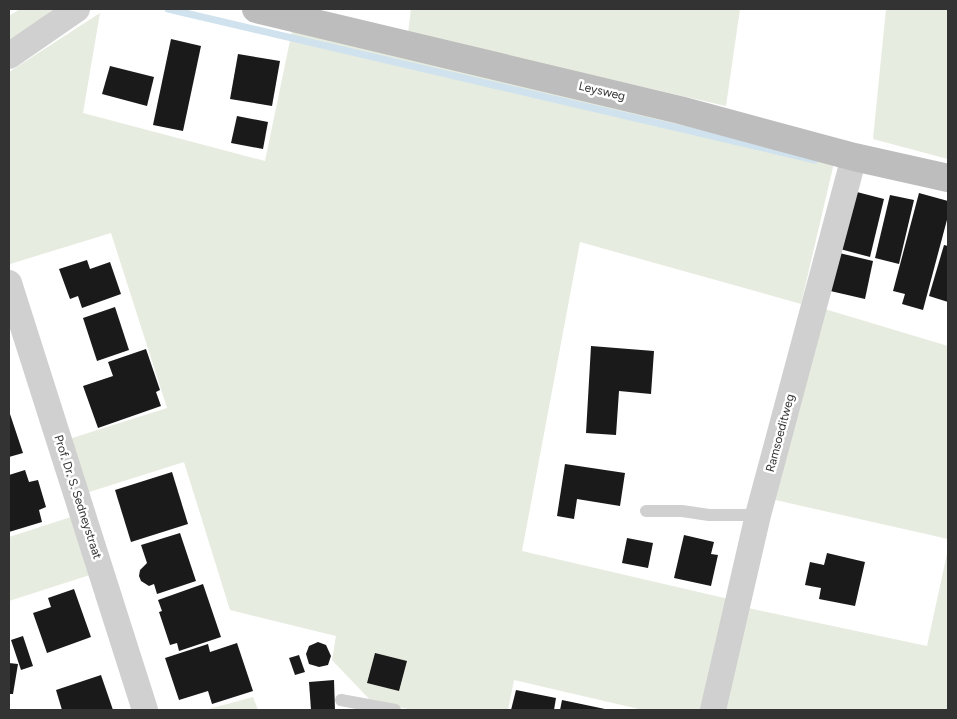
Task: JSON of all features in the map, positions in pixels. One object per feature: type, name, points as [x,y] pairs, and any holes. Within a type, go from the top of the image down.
[{"type":"street","points":[[9,56],[77,9]]},
{"type":"street","name":"Leysweg","points":[[256,9],[680,110],[854,157],[948,178]]},
{"type":"street","name":"Ramsoeditweg","points":[[713,710],[758,515],[854,157]]},
{"type":"street","name":"Prof. Dr. S. Sedneystraat","points":[[9,284],[145,710]]},
{"type":"lane","points":[[646,512],[682,511],[710,516],[758,515]]},
{"type":"lane","points":[[341,700],[395,710]]},
{"type":"shaded area","points":[[20,9],[53,9],[9,47],[9,16]]},
{"type":"shaded area","points":[[411,9],[740,9],[726,106],[408,33]]},
{"type":"shaded area","points":[[886,9],[948,9],[948,159],[873,139]]},
{"type":"shaded area","points":[[100,13],[83,113],[265,161],[292,31],[585,96],[834,163],[801,304],[580,242],[522,551],[733,600],[709,710],[643,710],[514,680],[508,710],[415,710],[373,703],[332,660],[336,636],[230,610],[184,462],[83,494],[66,440],[167,408],[111,233],[10,264],[9,72]]},
{"type":"shaded area","points":[[818,307],[948,346],[948,539],[771,499]]},
{"type":"shaded area","points":[[77,515],[96,573],[9,601],[9,537]]},
{"type":"shaded area","points":[[948,549],[948,710],[725,710],[748,608],[927,646]]},
{"type":"shaded area","points":[[253,697],[258,710],[205,710]]},
{"type":"building","points":[[171,39],[201,46],[183,131],[153,125]]},
{"type":"building","points":[[238,54],[280,61],[272,106],[230,99]]},
{"type":"building","points":[[110,66],[154,77],[147,106],[102,94]]},
{"type":"building","points":[[237,116],[268,122],[263,149],[231,143]]},
{"type":"building","points":[[853,191],[884,199],[870,257],[840,249]]},
{"type":"building","points":[[919,193],[948,201],[948,216],[923,310],[902,304],[905,294],[893,291]]},
{"type":"building","points":[[890,195],[914,200],[899,264],[875,258]]},
{"type":"building","points":[[944,245],[948,246],[948,302],[929,296]]},
{"type":"building","points":[[835,252],[873,261],[865,299],[826,290]]},
{"type":"building","points":[[87,260],[90,269],[110,262],[121,294],[82,308],[78,296],[70,299],[59,269]]},
{"type":"building","points":[[115,307],[129,350],[97,361],[83,318]]},
{"type":"building","points":[[591,346],[654,351],[651,394],[619,391],[616,435],[586,433]]},
{"type":"building","points":[[146,349],[160,390],[156,392],[161,406],[98,428],[83,386],[113,376],[108,362]]},
{"type":"building","points":[[9,411],[23,453],[9,457]]},
{"type":"building","points":[[565,464],[625,473],[620,506],[577,499],[574,519],[557,516]]},
{"type":"building","points":[[25,470],[29,482],[38,480],[46,507],[39,510],[42,522],[9,532],[9,475]]},
{"type":"building","points":[[172,472],[188,524],[131,542],[115,490]]},
{"type":"building","points":[[180,533],[196,581],[157,594],[154,584],[149,586],[141,581],[139,576],[140,570],[147,563],[141,545]]},
{"type":"building","points":[[684,535],[714,542],[711,554],[718,555],[711,586],[674,578]]},
{"type":"building","points":[[627,538],[653,543],[648,568],[622,563]]},
{"type":"building","points":[[827,553],[865,562],[855,606],[819,599],[821,588],[805,585],[810,562],[824,565]]},
{"type":"building","points":[[203,584],[221,637],[179,651],[177,643],[170,645],[159,612],[162,611],[158,600]]},
{"type":"building","points":[[74,589],[91,637],[47,653],[33,613],[51,607],[48,598]]},
{"type":"building","points":[[23,636],[33,666],[21,670],[11,640]]},
{"type":"building","points":[[318,642],[326,645],[331,656],[328,665],[319,667],[309,664],[306,654],[309,646]]},
{"type":"building","points":[[237,643],[253,691],[212,704],[208,691],[179,700],[165,658],[208,644],[210,652]]},
{"type":"building","points":[[375,653],[407,661],[399,691],[367,683]]},
{"type":"building","points":[[299,655],[305,672],[295,675],[289,658]]},
{"type":"building","points":[[9,663],[18,664],[13,694],[9,694]]},
{"type":"building","points":[[101,675],[113,710],[62,710],[56,690]]},
{"type":"building","points":[[334,680],[335,710],[311,710],[309,682]]},
{"type":"building","points":[[516,690],[556,698],[554,710],[511,710]]},
{"type":"building","points":[[562,700],[605,709],[605,710],[560,710]]},
{"type":"waterway","points":[[168,9],[815,160]]}]
